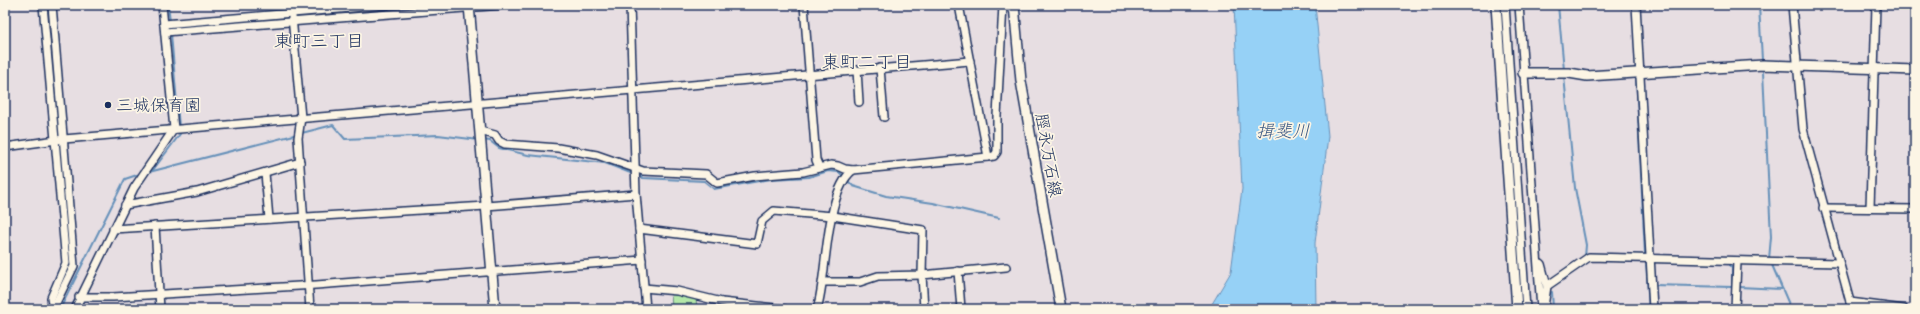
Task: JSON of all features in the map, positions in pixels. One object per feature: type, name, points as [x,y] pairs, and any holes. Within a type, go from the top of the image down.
[{"type":"street","points":[[43,5],[66,263],[51,298],[53,308]]},
{"type":"street","points":[[52,5],[74,266],[53,308]]},
{"type":"street","points":[[75,309],[79,297],[134,188],[174,129],[162,5]]},
{"type":"street","points":[[164,24],[291,9],[386,5]]},
{"type":"street","points":[[164,32],[502,5]]},
{"type":"street","points":[[630,5],[636,194],[646,309]]},
{"type":"street","points":[[804,5],[816,160],[819,167]]},
{"type":"street","points":[[960,5],[988,157]]},
{"type":"street","points":[[480,131],[495,135],[499,141],[505,144],[558,148],[597,155],[643,171],[706,174],[717,183],[755,176],[803,172],[831,165],[853,170],[994,156],[997,152],[997,116],[1003,5]]},
{"type":"street","name":"脛永万石線","points":[[1014,5],[1021,81],[1061,309]]},
{"type":"street","points":[[1496,5],[1517,309]]},
{"type":"street","points":[[1505,5],[1526,309]]},
{"type":"street","points":[[1519,5],[1542,309]]},
{"type":"street","points":[[1636,5],[1653,309]]},
{"type":"street","points":[[1792,5],[1803,129],[1823,208],[1851,305],[1904,309]]},
{"type":"street","points":[[1870,208],[1876,5]]},
{"type":"street","points":[[469,7],[495,309]]},
{"type":"street","points":[[291,9],[301,118],[298,138],[310,309]]},
{"type":"street","points":[[5,147],[64,139],[174,129],[970,61]]},
{"type":"street","points":[[1523,73],[1569,73],[1587,76],[1763,65],[1915,70]]},
{"type":"street","points":[[880,68],[884,117]]},
{"type":"street","points":[[857,70],[859,102]]},
{"type":"street","points":[[125,205],[197,192],[300,162]]},
{"type":"street","points":[[817,309],[823,282],[835,200],[848,174],[853,170]]},
{"type":"street","points":[[265,173],[269,220]]},
{"type":"street","points":[[113,229],[486,206],[636,194]]},
{"type":"street","points":[[1823,208],[1915,209]]},
{"type":"street","points":[[639,229],[757,244],[762,221],[774,211],[833,216],[923,230],[922,275],[924,309]]},
{"type":"street","points":[[155,226],[160,309]]},
{"type":"street","points":[[1537,252],[1547,286],[1542,309]]},
{"type":"street","points":[[1547,286],[1590,257],[1839,263]]},
{"type":"street","points":[[79,297],[160,294],[492,273],[642,260]]},
{"type":"street","points":[[1735,309],[1737,261]]},
{"type":"street","points":[[823,282],[860,282],[878,276],[922,275],[1006,267]]},
{"type":"street","points":[[958,271],[961,309]]},
{"type":"street","points":[[644,288],[678,292],[722,302],[784,309]]},
{"type":"green space","points":[[671,293],[696,298],[697,309],[672,309]]},
{"type":"water","name":"揖斐川","points":[[1234,5],[1315,5],[1328,136],[1315,243],[1316,309],[1310,309],[1308,307],[1307,309],[1209,309],[1231,272],[1242,189]]},
{"type":"waterway","points":[[47,5],[58,131]]},
{"type":"waterway","points":[[168,5],[170,22]]},
{"type":"waterway","points":[[1558,5],[1564,70]]},
{"type":"waterway","points":[[1759,5],[1762,60]]},
{"type":"waterway","points":[[171,34],[179,127]]},
{"type":"waterway","points":[[1763,72],[1771,237],[1769,259]]},
{"type":"waterway","points":[[1564,76],[1575,188],[1586,245],[1585,257]]},
{"type":"waterway","points":[[1636,76],[1645,254]]},
{"type":"waterway","points":[[149,172],[333,125],[345,139],[438,135],[479,140]]},
{"type":"waterway","points":[[153,170],[180,132]]},
{"type":"waterway","points":[[483,140],[490,141],[499,148],[528,155],[605,163],[633,174]]},
{"type":"waterway","points":[[637,175],[643,178],[704,181],[714,189],[771,179],[809,177],[828,171],[839,172],[853,186],[886,196],[933,203],[999,218]]},
{"type":"waterway","points":[[60,309],[125,179],[140,174]]},
{"type":"waterway","points":[[1646,261],[1649,309]]},
{"type":"waterway","points":[[59,289],[69,263]]},
{"type":"waterway","points":[[1653,285],[1732,287],[1732,268],[1727,263]]},
{"type":"waterway","points":[[1772,265],[1791,309]]},
{"type":"waterway","points":[[1739,287],[1781,289]]},
{"type":"waterway","points":[[1552,292],[1553,309]]},
{"type":"place","name":"三城保育園","points":[[108,105]]},
{"type":"district","name":"東町三丁目","points":[[319,41]]},
{"type":"district","name":"東町二丁目","points":[[867,62]]}]
